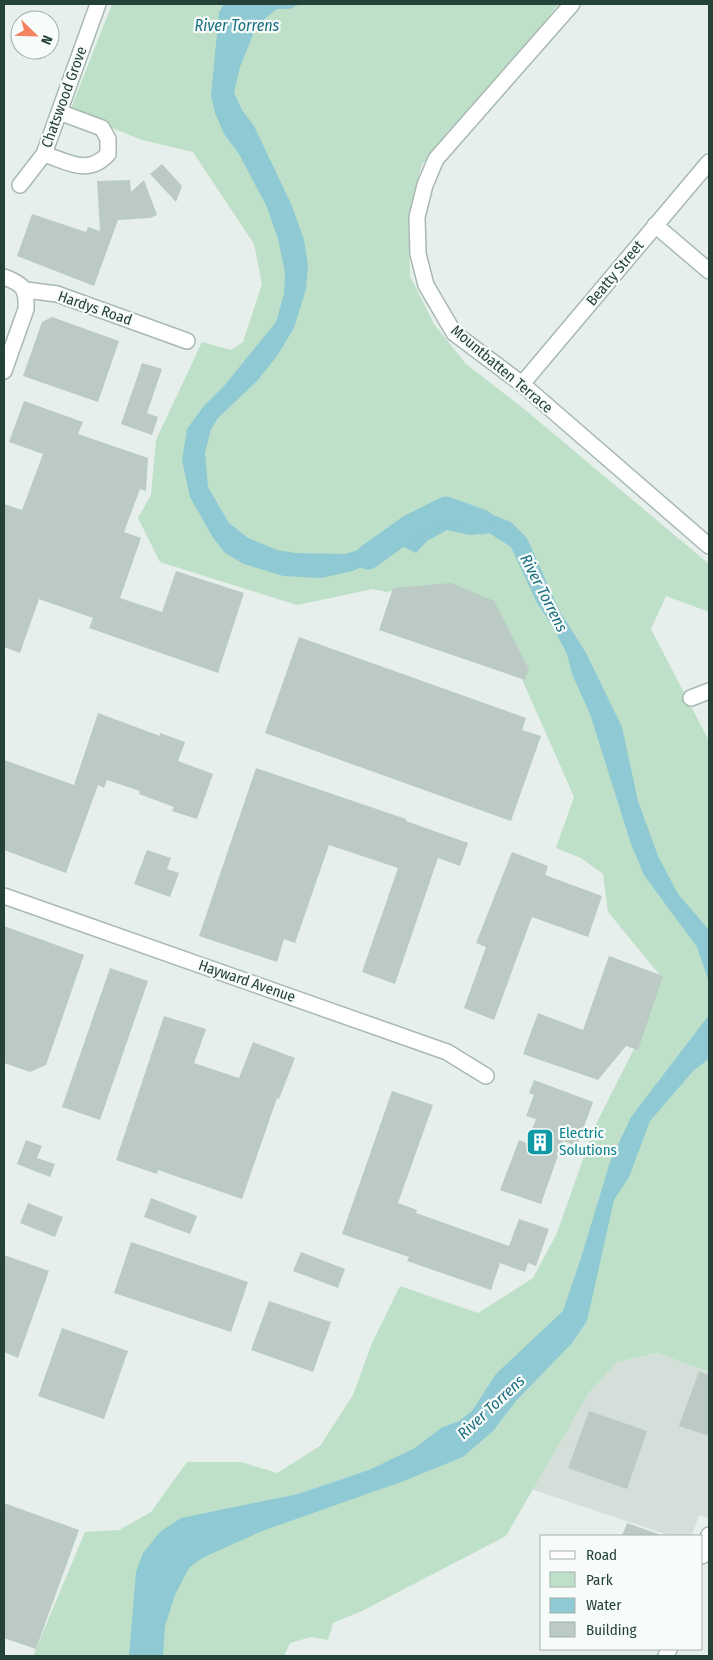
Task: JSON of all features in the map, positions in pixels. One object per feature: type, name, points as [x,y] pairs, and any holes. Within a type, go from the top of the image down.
[{"type":"street","name":"Chatswood Grove","points":[[20,185],[44,154],[98,4]]},
{"type":"street","name":"Mountbatten Terrace","points":[[572,4],[436,158],[425,185],[417,217],[418,254],[426,285],[439,311],[454,333],[522,384],[709,546]]},
{"type":"street","points":[[44,154],[83,167],[99,163],[108,154],[108,139],[102,128],[59,112]]},
{"type":"street","name":"Beatty Street","points":[[522,384],[709,162]]},
{"type":"street","points":[[655,225],[709,271]]},
{"type":"street","name":"Hardys Road","points":[[4,277],[19,284],[26,290],[57,294],[187,341]]},
{"type":"street","points":[[4,371],[26,309],[26,290]]},
{"type":"street","points":[[691,698],[709,691]]},
{"type":"street","name":"Hayward Avenue","points":[[4,896],[446,1052],[486,1076]]},
{"type":"street","points":[[703,1553],[709,1535]]},
{"type":"shaded area","points":[[657,1353],[709,1372],[709,1518],[699,1515],[692,1535],[668,1535],[531,1489],[588,1394],[617,1362]]},
{"type":"green space","points":[[112,4],[559,4],[440,149],[422,164],[408,216],[410,276],[434,324],[466,364],[523,408],[709,564],[709,612],[666,596],[651,629],[709,741],[709,1372],[657,1353],[617,1362],[588,1394],[506,1536],[362,1611],[333,1623],[328,1640],[311,1637],[290,1643],[284,1656],[33,1656],[85,1532],[119,1530],[151,1512],[187,1462],[241,1462],[277,1473],[320,1446],[353,1395],[372,1343],[400,1286],[478,1313],[533,1278],[557,1233],[594,1128],[640,1037],[659,974],[608,912],[603,874],[581,858],[556,848],[574,797],[491,609],[418,586],[386,592],[373,589],[297,605],[160,562],[138,518],[151,495],[156,440],[202,342],[231,350],[243,342],[262,284],[254,244],[193,152],[142,140],[70,111]]},
{"type":"water","name":"River Torrens","points":[[224,4],[301,4],[289,9],[277,9],[257,25],[240,67],[234,93],[242,110],[254,126],[292,206],[304,240],[308,266],[306,289],[294,328],[277,356],[257,381],[218,418],[211,429],[205,453],[208,487],[229,523],[248,538],[277,550],[295,553],[346,554],[406,533],[454,508],[470,506],[511,522],[527,538],[559,610],[586,653],[622,727],[638,801],[658,856],[678,894],[709,930],[709,982],[697,947],[644,875],[631,844],[590,714],[572,674],[567,654],[553,627],[537,603],[511,547],[489,533],[470,535],[447,530],[427,541],[416,553],[404,547],[353,571],[321,578],[283,576],[244,564],[225,553],[212,536],[190,497],[182,460],[187,429],[203,407],[224,386],[276,322],[284,294],[285,272],[278,239],[267,207],[239,154],[224,134],[215,113],[211,96],[219,12]]},
{"type":"water","name":"River Torrens","points":[[709,1015],[709,1059],[694,1070],[650,1121],[629,1177],[614,1200],[587,1321],[572,1343],[516,1401],[493,1431],[463,1457],[401,1482],[262,1531],[202,1558],[189,1568],[175,1595],[165,1626],[163,1656],[129,1656],[136,1572],[143,1553],[161,1531],[181,1518],[298,1494],[369,1470],[415,1448],[441,1428],[459,1421],[472,1411],[496,1374],[563,1311],[610,1162],[631,1117]]},
{"type":"building","points":[[162,164],[182,186],[176,202],[150,174]]},
{"type":"building","points":[[130,180],[131,192],[144,180],[157,215],[150,218],[118,220],[94,286],[17,256],[32,214],[86,232],[88,227],[100,231],[97,181]]},
{"type":"building","points":[[52,317],[119,341],[98,402],[23,376],[42,322]]},
{"type":"building","points":[[142,363],[162,369],[147,413],[158,417],[152,435],[121,424]]},
{"type":"building","points":[[24,401],[83,422],[78,434],[148,458],[146,491],[140,489],[124,532],[141,538],[120,598],[162,612],[176,571],[244,593],[218,673],[89,628],[93,618],[39,599],[20,653],[4,647],[4,504],[22,510],[43,454],[9,442]]},
{"type":"building","points":[[451,583],[494,601],[529,669],[525,680],[379,630],[393,588]]},
{"type":"building","points":[[299,637],[526,718],[522,730],[541,736],[511,821],[265,733]]},
{"type":"building","points":[[98,713],[160,736],[160,733],[185,742],[178,761],[213,774],[197,819],[172,811],[174,807],[139,794],[140,791],[107,780],[104,788],[98,785],[66,873],[4,850],[4,760],[74,785]]},
{"type":"building","points":[[256,768],[406,819],[406,821],[468,843],[460,866],[438,858],[395,984],[362,972],[398,868],[329,845],[295,943],[284,939],[277,962],[199,936]]},
{"type":"building","points":[[147,850],[171,858],[167,869],[179,873],[170,897],[134,884]]},
{"type":"building","points":[[512,852],[548,866],[545,875],[602,896],[588,937],[532,917],[494,1020],[464,1008],[486,947],[476,943]]},
{"type":"building","points":[[4,926],[84,955],[46,1065],[30,1072],[4,1063]]},
{"type":"building","points":[[609,956],[663,976],[638,1050],[626,1046],[598,1080],[523,1054],[538,1013],[583,1030]]},
{"type":"building","points":[[110,968],[148,981],[100,1120],[62,1107]]},
{"type":"building","points":[[164,1016],[206,1029],[194,1063],[239,1078],[253,1042],[295,1058],[279,1099],[277,1098],[242,1199],[158,1170],[157,1174],[116,1160]]},
{"type":"building","name":"Electric Solutions","points":[[534,1080],[593,1102],[577,1146],[563,1141],[541,1204],[500,1190],[519,1140],[527,1143],[536,1119],[526,1116],[534,1095],[529,1093]]},
{"type":"building","points":[[392,1091],[433,1105],[398,1203],[417,1210],[416,1213],[509,1246],[519,1219],[549,1229],[536,1266],[528,1263],[525,1272],[500,1263],[491,1290],[407,1261],[409,1257],[342,1234]]},
{"type":"building","points":[[26,1140],[42,1146],[37,1158],[55,1164],[50,1177],[17,1164]]},
{"type":"building","points":[[151,1198],[197,1216],[190,1234],[144,1217]]},
{"type":"building","points":[[28,1203],[63,1217],[55,1237],[20,1223]]},
{"type":"building","points":[[131,1242],[248,1282],[231,1332],[114,1293]]},
{"type":"building","points":[[301,1252],[345,1269],[338,1288],[293,1271]]},
{"type":"building","points":[[4,1255],[49,1271],[18,1358],[4,1352]]},
{"type":"building","points":[[269,1301],[331,1322],[313,1372],[251,1350]]},
{"type":"building","points":[[62,1328],[128,1351],[104,1419],[38,1396]]},
{"type":"building","points":[[699,1371],[709,1375],[709,1436],[679,1426]]},
{"type":"building","points":[[589,1411],[647,1431],[627,1489],[568,1468]]},
{"type":"building","points":[[4,1503],[79,1530],[36,1649],[4,1638]]},
{"type":"building","points":[[627,1523],[661,1535],[622,1535]]},
{"type":"waterway","name":"River Torrens","points":[[368,557],[410,527],[446,509],[482,522]]},
{"type":"place","name":"Electric Solutions","points":[[540,1142]]}]
